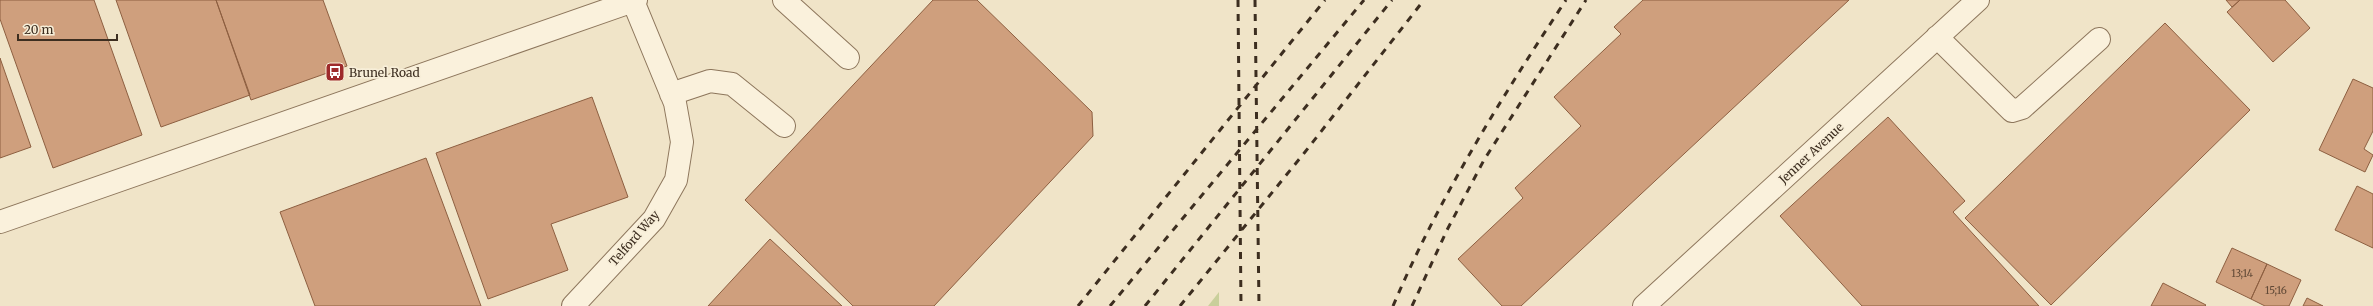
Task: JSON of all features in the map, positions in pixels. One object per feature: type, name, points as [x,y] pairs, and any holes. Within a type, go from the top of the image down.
[{"type":"street","points":[[0,222],[634,0]]},
{"type":"street","name":"Telford Way","points":[[573,306],[654,219],[676,180],[682,142],[671,94],[634,0]]},
{"type":"street","points":[[784,0],[848,58]]},
{"type":"street","name":"Jenner Avenue","points":[[1644,306],[1978,0]]},
{"type":"street","points":[[1938,37],[2012,111],[2022,108],[2099,40]]},
{"type":"street","points":[[671,94],[710,82],[732,84],[784,126]]},
{"type":"green space","points":[[1219,292],[1219,306],[1208,306]]},
{"type":"building","points":[[0,0],[94,0],[142,135],[53,168],[0,19]]},
{"type":"building","points":[[116,0],[216,0],[250,95],[161,127]]},
{"type":"building","points":[[216,0],[323,0],[347,66],[251,100]]},
{"type":"building","points":[[933,0],[977,0],[1092,112],[1093,136],[934,306],[853,306],[745,200]]},
{"type":"building","points":[[1643,0],[1849,0],[1521,306],[1502,306],[1458,259],[1523,198],[1515,188],[1581,126],[1554,97],[1621,34],[1614,27]]},
{"type":"building","points":[[2226,0],[2240,0],[2232,7]]},
{"type":"building","points":[[2240,0],[2285,0],[2310,28],[2273,62],[2227,12]]},
{"type":"building","points":[[2165,23],[2250,110],[2051,305],[1965,218]]},
{"type":"building","points":[[0,58],[31,147],[0,158]]},
{"type":"building","points":[[2353,79],[2373,88],[2373,131],[2364,149],[2373,155],[2365,172],[2319,150]]},
{"type":"building","points":[[592,97],[628,197],[551,224],[568,270],[488,299],[436,153]]},
{"type":"building","points":[[1888,117],[1965,201],[1953,212],[2039,306],[1862,306],[1780,216]]},
{"type":"building","points":[[426,158],[481,306],[315,306],[280,212]]},
{"type":"building","points":[[2357,186],[2373,194],[2373,248],[2335,230]]},
{"type":"building","points":[[770,239],[842,306],[708,306]]},
{"type":"building","points":[[2232,248],[2267,264],[2251,299],[2216,282]]},
{"type":"building","points":[[2267,264],[2301,280],[2289,306],[2265,306],[2251,299]]},
{"type":"building","points":[[2163,283],[2206,305],[2151,306]]},
{"type":"building","points":[[2307,298],[2323,306],[2303,306]]},
{"type":"railway","points":[[1238,0],[1241,306]]},
{"type":"railway","points":[[1255,0],[1259,306]]},
{"type":"railway","points":[[1078,306],[1325,0]]},
{"type":"railway","points":[[1110,306],[1364,0]]},
{"type":"railway","points":[[1145,306],[1392,0]]},
{"type":"railway","points":[[1180,306],[1305,152],[1424,0]]},
{"type":"railway","points":[[1393,306],[1430,226],[1472,149],[1566,0]]},
{"type":"railway","points":[[1412,306],[1447,230],[1484,160],[1586,0]]},
{"type":"place","name":"Brunel Road","points":[[335,72]]}]
